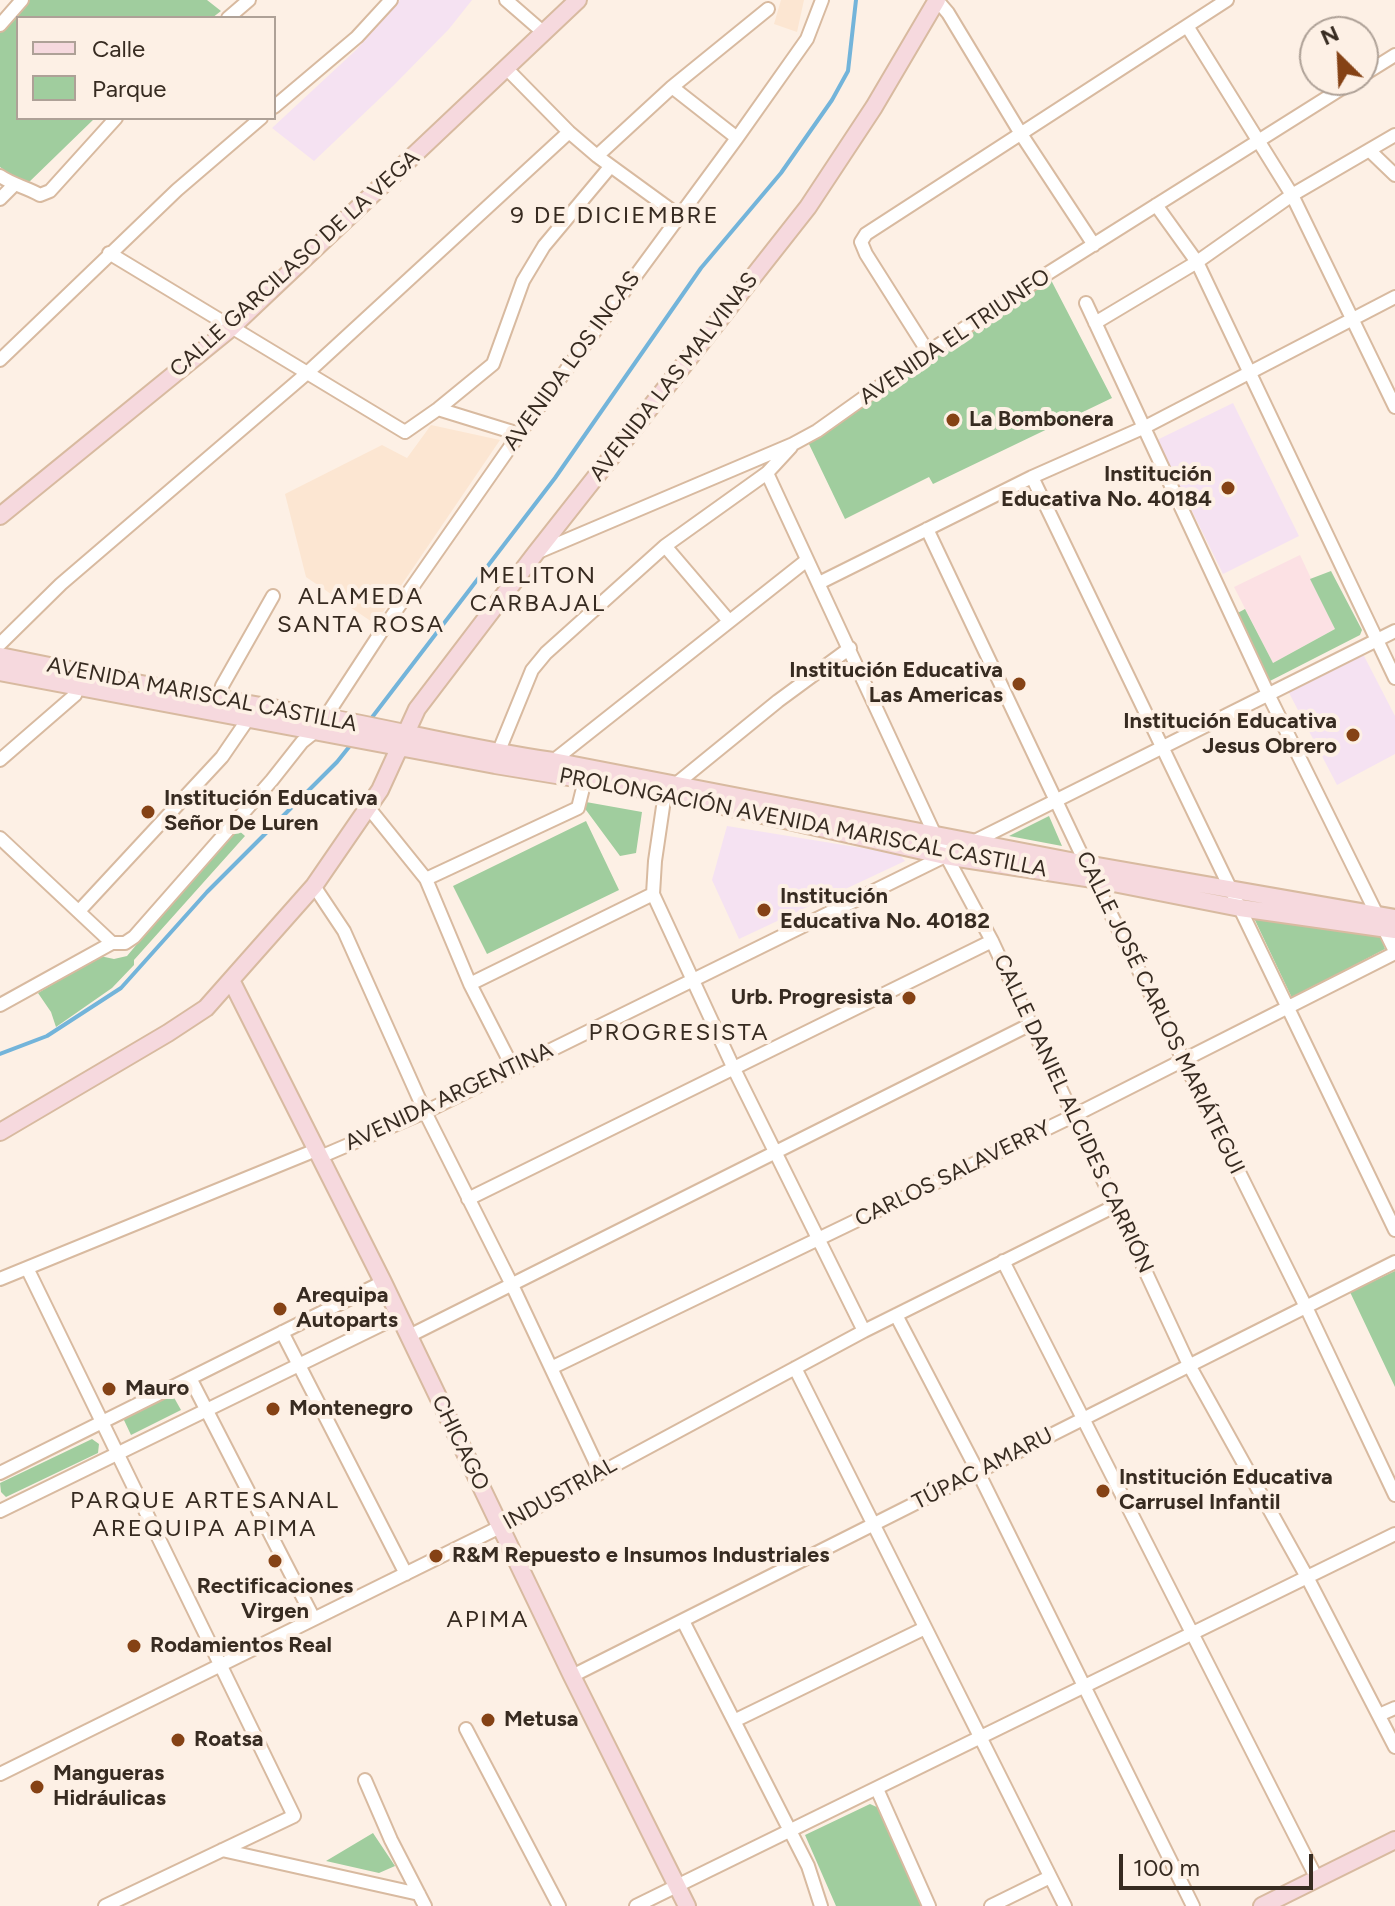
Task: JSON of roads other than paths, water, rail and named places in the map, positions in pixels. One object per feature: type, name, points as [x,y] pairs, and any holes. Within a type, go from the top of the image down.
[{"type":"street","points":[[1,20],[22,0]]},
{"type":"street","points":[[230,16],[249,0]]},
{"type":"street","points":[[276,105],[357,37],[391,0]]},
{"type":"street","points":[[506,0],[544,33]]},
{"type":"street","name":"CALLE GARCILASO DE LA VEGA","points":[[0,516],[231,328],[578,0]]},
{"type":"street","name":"AVENIDA LOS INCAS","points":[[0,1005],[112,943],[125,943],[134,937],[302,742],[321,724],[385,626],[519,434],[807,39],[822,0]]},
{"type":"street","points":[[937,0],[1094,245]]},
{"type":"street","name":"AVENIDA LAS MALVINAS","points":[[0,1132],[206,1008],[314,886],[390,773],[393,738],[808,207],[874,107],[937,0]]},
{"type":"street","points":[[928,352],[866,254],[861,242],[866,234],[1227,0]]},
{"type":"street","points":[[597,156],[672,87],[768,9]]},
{"type":"street","points":[[1187,26],[1292,195],[1395,407]]},
{"type":"street","points":[[507,69],[597,156],[678,215]]},
{"type":"street","points":[[672,87],[737,138]]},
{"type":"street","name":"AVENIDA EL TRIUNFO","points":[[535,554],[817,431],[928,352],[1330,96]]},
{"type":"street","points":[[0,176],[13,186],[27,188],[40,195],[50,191],[114,120]]},
{"type":"street","points":[[0,360],[109,253],[259,120]]},
{"type":"street","points":[[0,644],[61,584],[306,374],[569,132]]},
{"type":"street","points":[[1095,323],[1197,262],[1292,195],[1395,135]]},
{"type":"street","points":[[1369,150],[1395,175]]},
{"type":"street","points":[[109,253],[405,432],[493,364],[523,281],[544,246],[610,167]]},
{"type":"street","points":[[0,199],[13,186]]},
{"type":"street","points":[[1156,205],[1197,262],[1395,678]]},
{"type":"street","points":[[819,583],[1032,477],[1145,427],[1395,297]]},
{"type":"street","points":[[1086,303],[1268,694],[1388,923],[1395,952]]},
{"type":"street","points":[[438,409],[519,434]]},
{"type":"street","points":[[496,759],[532,670],[546,653],[665,546],[767,473],[793,444]]},
{"type":"street","name":"CALLE DANIEL ALCIDES CARRIÓN","points":[[767,473],[945,856],[992,941],[1189,1365],[1307,1577],[1395,1747]]},
{"type":"street","points":[[1032,477],[1395,1230]]},
{"type":"street","name":"CALLE JOSÉ CARLOS MARIÁTEGUI","points":[[927,529],[1090,871],[1306,1307],[1395,1495]]},
{"type":"street","points":[[665,546],[729,621]]},
{"type":"street","points":[[553,761],[807,560]]},
{"type":"street","points":[[217,706],[222,686],[273,596]]},
{"type":"street","name":"AVENIDA ARGENTINA","points":[[0,1279],[425,1112],[1395,631]]},
{"type":"street","points":[[850,648],[778,701],[671,789],[655,861],[653,894],[734,1069],[864,1331]]},
{"type":"street","name":"AVENIDA MARISCAL CASTILLA","points":[[0,656],[82,679],[393,738]]},
{"type":"street","name":"AVENIDA MARISCAL CASTILLA","points":[[0,672],[82,679]]},
{"type":"street","points":[[0,760],[75,695],[82,679]]},
{"type":"street","name":"AVENIDA MARISCAL CASTILLA","points":[[217,706],[248,719],[321,724]]},
{"type":"street","points":[[80,910],[222,757],[248,719]]},
{"type":"street","name":"PROLONGACIÓN AVENIDA MARISCAL CASTILLA","points":[[393,738],[496,759],[971,842],[1240,908],[1388,923]]},
{"type":"street","name":"PROLONGACIÓN AVENIDA MARISCAL CASTILLA","points":[[496,759],[553,761],[586,774]]},
{"type":"street","points":[[426,879],[578,808],[586,774]]},
{"type":"street","name":"PROLONGACIÓN AVENIDA MARISCAL CASTILLA","points":[[671,789],[945,856],[1230,888],[1388,923]]},
{"type":"street","points":[[368,807],[426,879],[470,984],[513,1068]]},
{"type":"street","points":[[0,838],[112,943]]},
{"type":"street","points":[[314,886],[344,931],[425,1112],[512,1285],[600,1472]]},
{"type":"street","points":[[470,984],[653,894]]},
{"type":"street","points":[[1388,923],[1395,906]]},
{"type":"street","points":[[468,1199],[992,941]]},
{"type":"street","name":"CARLOS SALAVERRY","points":[[551,1368],[1073,1116],[1395,952]]},
{"type":"street","name":"CHICAGO","points":[[232,982],[383,1282],[572,1676],[687,1906]]},
{"type":"street","points":[[409,1336],[1031,1024]]},
{"type":"street","name":"INDUSTRIAL","points":[[0,1774],[500,1527],[864,1331],[1115,1206]]},
{"type":"street","points":[[1003,1261],[1317,1879]]},
{"type":"street","name":"TÚPAC AMARU","points":[[572,1676],[1395,1262]]},
{"type":"street","points":[[27,1268],[294,1816],[105,1906]]},
{"type":"street","points":[[0,1473],[383,1282]]},
{"type":"street","points":[[896,1315],[978,1472],[1193,1906]]},
{"type":"street","points":[[0,1511],[399,1316]]},
{"type":"street","points":[[282,1332],[406,1574]]},
{"type":"street","points":[[795,1368],[1065,1906]]},
{"type":"street","points":[[190,1378],[314,1619]]},
{"type":"street","points":[[636,1906],[1395,1534]]},
{"type":"street","points":[[683,1621],[808,1866],[821,1906]]},
{"type":"street","points":[[734,1721],[925,1628]]},
{"type":"street","points":[[1379,1715],[1395,1708]]},
{"type":"street","points":[[466,1729],[559,1906]]},
{"type":"street","points":[[365,1780],[422,1900]]},
{"type":"street","points":[[877,1789],[929,1906]]},
{"type":"street","points":[[1262,1906],[1395,1840]]},
{"type":"street","points":[[222,1850],[422,1900]]},
{"type":"street","points":[[991,1906],[1050,1877]]},
{"type":"waterway","points":[[370,720],[555,478],[701,268],[781,173],[832,100],[848,71],[856,0]]},
{"type":"waterway","points":[[0,1054],[47,1036],[121,988],[207,892],[337,762],[353,742]]},
{"type":"place","name":"La Bombonera","points":[[953,420]]},
{"type":"place","name":"Institución Educativa No. 40184","points":[[1228,488]]},
{"type":"place","name":"Institución Educativa Las Americas","points":[[1019,684]]},
{"type":"place","name":"Institución Educativa Jesus Obrero","points":[[1353,735]]},
{"type":"place","name":"Institución Educativa Señor De Luren","points":[[148,812]]},
{"type":"place","name":"Institución Educativa No. 40182","points":[[764,910]]},
{"type":"place","name":"Urb. Progresista","points":[[909,998]]},
{"type":"place","name":"Arequipa Autoparts","points":[[280,1309]]},
{"type":"place","name":"Mauro","points":[[109,1389]]},
{"type":"place","name":"Montenegro","points":[[273,1409]]},
{"type":"place","name":"Institución Educativa Carrusel Infantil","points":[[1103,1491]]},
{"type":"place","name":"R&M Repuesto e Insumos Industriales","points":[[436,1556]]},
{"type":"place","name":"Rectificaciones Virgen","points":[[275,1561]]},
{"type":"place","name":"Rodamientos Real","points":[[134,1646]]},
{"type":"place","name":"Metusa","points":[[488,1720]]},
{"type":"place","name":"Roatsa","points":[[178,1740]]},
{"type":"place","name":"Mangueras Hidráulicas","points":[[37,1787]]},
{"type":"district","name":"9 DE DICIEMBRE","points":[[615,216]]},
{"type":"district","name":"MELITON CARBAJAL","points":[[538,590]]},
{"type":"district","name":"ALAMEDA SANTA ROSA","points":[[361,611]]},
{"type":"district","name":"PROGRESISTA","points":[[679,1033]]},
{"type":"district","name":"PARQUE ARTESANAL AREQUIPA APIMA","points":[[205,1515]]},
{"type":"district","name":"APIMA","points":[[488,1620]]}]
